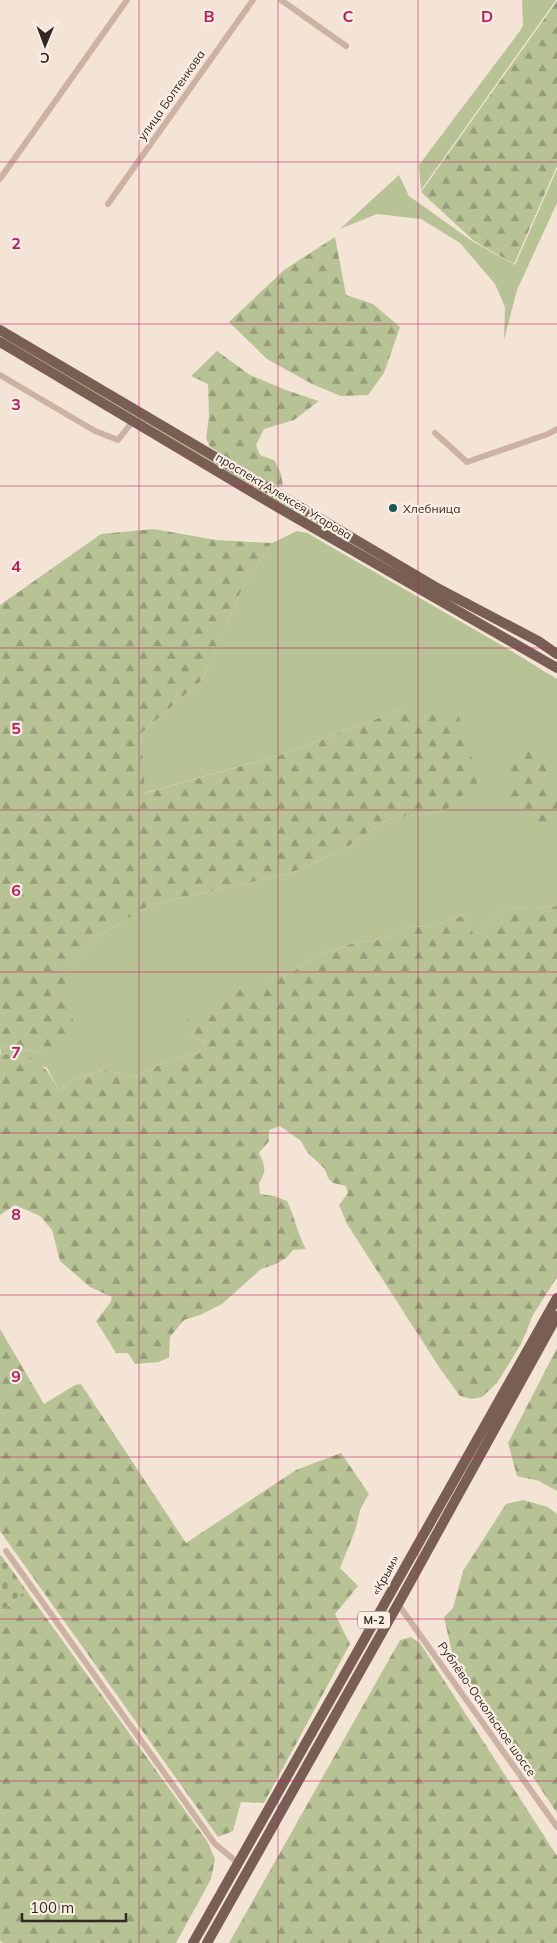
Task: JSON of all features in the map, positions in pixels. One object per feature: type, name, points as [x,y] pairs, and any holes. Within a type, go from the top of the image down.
[{"type":"main road","name":"проспект Алексея Угарова","points":[[0,330],[557,668]]},
{"type":"main road","name":"проспект Алексея Угарова","points":[[0,342],[133,421],[436,594],[538,641],[557,654]]},
{"type":"main road","name":"«Крым»","points":[[193,1943],[557,1298]]},
{"type":"main road","name":"«Крым»","points":[[207,1943],[398,1604],[557,1316]]},
{"type":"main road","points":[[388,1595],[398,1604]]},
{"type":"street","points":[[0,179],[127,0]]},
{"type":"street","name":"улица Болтенкова","points":[[108,204],[254,0]]},
{"type":"street","points":[[281,0],[346,46]]},
{"type":"street","points":[[0,375],[95,431],[118,440],[133,421]]},
{"type":"street","points":[[435,433],[467,462],[548,434],[557,428]]},
{"type":"street","points":[[6,1551],[215,1844],[238,1863]]},
{"type":"street","name":"Рублёво-Оскольское шоссе","points":[[398,1604],[557,1827]]},
{"type":"green space","points":[[522,0],[556,0],[421,190],[419,165],[520,31],[523,25]]},
{"type":"green space","points":[[557,1],[557,166],[514,264],[474,241],[421,192]]},
{"type":"green space","points":[[557,169],[557,203],[517,290],[504,340],[505,307],[495,284],[460,243],[421,219],[377,214],[340,229],[399,175],[409,196],[472,241],[515,265]]},
{"type":"green space","points":[[335,237],[346,295],[373,304],[400,327],[384,373],[368,395],[341,396],[312,384],[267,359],[229,322],[284,270]]},
{"type":"green space","points":[[0,335],[423,584],[424,588],[0,339]]},
{"type":"green space","points":[[217,351],[250,375],[319,401],[294,420],[264,429],[256,445],[260,455],[274,460],[281,474],[283,486],[271,484],[210,447],[206,438],[209,417],[208,384],[191,376]]},
{"type":"green space","points":[[154,529],[216,540],[272,543],[241,591],[202,680],[141,733],[145,793],[277,756],[403,709],[457,710],[479,781],[444,811],[388,819],[344,849],[291,873],[150,905],[97,937],[65,972],[76,1038],[44,1053],[0,1045],[0,605],[101,534]]},
{"type":"green space","points":[[297,531],[307,533],[557,679],[557,906],[525,909],[508,906],[475,938],[464,915],[430,927],[407,926],[387,938],[354,943],[318,955],[294,971],[268,980],[188,1038],[206,1041],[199,1053],[173,1059],[133,1077],[105,1070],[75,1078],[59,1090],[47,1068],[15,1054],[1,1055],[0,1045],[44,1053],[65,972],[97,937],[150,905],[291,873],[344,849],[388,819],[444,811],[403,709],[277,756],[144,793],[141,733],[202,680],[241,591],[272,543]]},
{"type":"green space","points":[[524,744],[536,746],[547,759],[548,788],[557,795],[557,819],[553,826],[534,829],[501,802],[508,777],[511,750]]},
{"type":"green space","points":[[508,906],[525,909],[557,906],[557,1277],[533,1315],[521,1344],[497,1383],[482,1397],[472,1399],[460,1396],[439,1367],[347,1224],[339,1205],[348,1193],[346,1186],[333,1183],[328,1178],[325,1169],[307,1152],[301,1141],[280,1126],[269,1130],[269,1141],[259,1153],[264,1168],[259,1183],[260,1194],[274,1196],[287,1201],[306,1249],[293,1250],[286,1258],[276,1264],[261,1269],[222,1304],[200,1315],[184,1320],[170,1337],[169,1357],[159,1362],[135,1364],[128,1353],[116,1353],[96,1321],[110,1303],[112,1297],[90,1287],[60,1261],[52,1230],[40,1216],[15,1205],[0,1215],[0,1054],[15,1054],[37,1061],[47,1071],[59,1090],[75,1078],[106,1070],[133,1077],[173,1059],[199,1053],[206,1041],[188,1038],[182,1033],[191,1014],[238,990],[294,971],[318,955],[354,943],[387,938],[407,926],[430,927],[464,915],[475,937]]},
{"type":"green space","points":[[0,1329],[44,1404],[75,1385],[81,1384],[186,1543],[296,1470],[341,1453],[369,1494],[361,1507],[355,1531],[340,1568],[358,1586],[335,1614],[350,1644],[264,1803],[241,1802],[233,1831],[218,1837],[0,1531]]},
{"type":"green space","points":[[557,1348],[557,1491],[539,1481],[517,1476],[508,1443]]},
{"type":"green space","points":[[523,1500],[548,1507],[557,1514],[557,1813],[453,1657],[444,1617],[453,1608],[463,1571],[506,1504]]},
{"type":"green space","points":[[0,1556],[26,1590],[0,1613]]},
{"type":"green space","points":[[26,1590],[207,1841],[215,1859],[211,1879],[176,1943],[3,1943],[0,1941],[0,1613]]},
{"type":"green space","points":[[411,1637],[420,1643],[557,1856],[557,1943],[229,1943],[400,1640]]},
{"type":"place","name":"Хлебница","points":[[393,508]]}]
